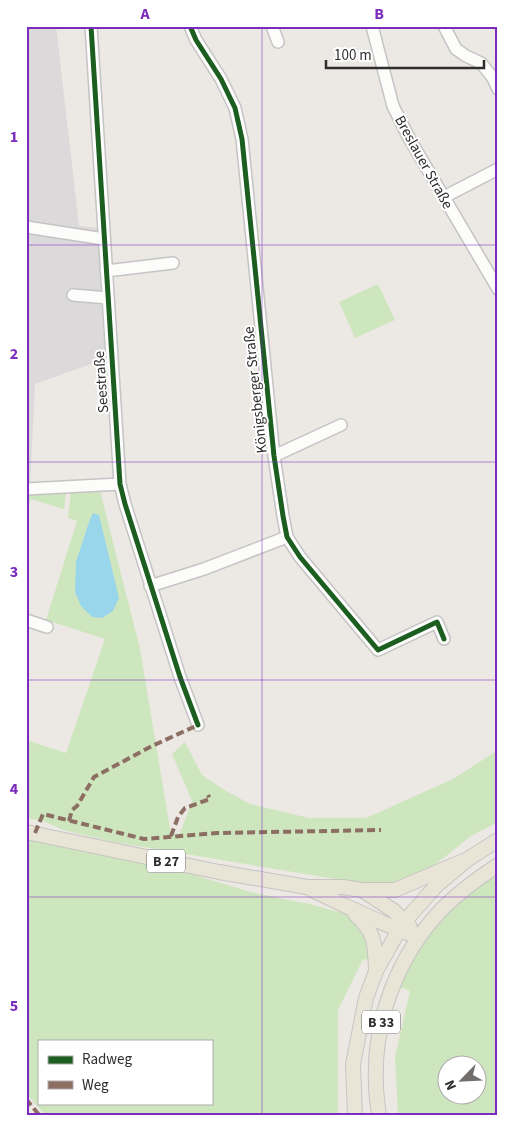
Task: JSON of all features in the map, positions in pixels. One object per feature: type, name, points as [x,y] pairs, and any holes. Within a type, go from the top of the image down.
[{"type":"main road","name":"B 27","points":[[26,832],[219,872],[307,887],[362,890],[395,890],[468,859],[498,840]]},
{"type":"main road","name":"B 33","points":[[355,1116],[353,1064],[366,998],[376,971],[402,926],[436,886],[468,859]]},
{"type":"main road","points":[[418,937],[467,886],[498,865]]},
{"type":"main road","name":"B 27","points":[[307,887],[342,903],[402,926],[418,937]]},
{"type":"main road","name":"B 27","points":[[362,890],[394,911],[402,926]]},
{"type":"main road","points":[[342,903],[366,924],[374,941],[376,971]]},
{"type":"main road","name":"B 33","points":[[379,1116],[376,1084],[377,1052],[382,1018],[395,980],[418,937]]},
{"type":"street","name":"Seestraße","points":[[91,26],[120,484],[150,586],[198,725]]},
{"type":"street","name":"Königsberger Straße","points":[[190,26],[196,40],[221,78],[235,108],[242,139],[274,456],[287,537],[300,557],[378,650],[437,622],[444,638]]},
{"type":"street","points":[[272,26],[278,42]]},
{"type":"street","name":"Breslauer Straße","points":[[372,26],[393,106],[409,138],[498,289]]},
{"type":"street","points":[[444,26],[456,49],[481,64],[498,89]]},
{"type":"street","points":[[444,197],[498,169]]},
{"type":"street","points":[[26,227],[104,239]]},
{"type":"street","points":[[106,271],[173,263]]},
{"type":"street","points":[[73,295],[108,298]]},
{"type":"street","name":"Königsberger Straße","points":[[274,456],[341,425]]},
{"type":"street","points":[[26,489],[120,484]]},
{"type":"street","points":[[150,586],[204,569],[287,537]]},
{"type":"street","points":[[26,620],[46,626]]},
{"type":"shaded area","points":[[26,26],[56,26],[79,226],[99,228],[105,359],[35,384],[30,487],[26,488]]},
{"type":"green space","points":[[378,284],[395,320],[355,338],[339,302]]},
{"type":"green space","points":[[100,490],[140,649],[171,834],[180,833],[192,801],[172,754],[185,742],[202,775],[226,791],[250,804],[309,818],[366,818],[453,779],[498,750],[498,822],[471,836],[431,868],[393,884],[371,885],[114,842],[63,830],[43,821],[26,818],[26,740],[66,753],[105,639],[46,620],[77,521],[68,518],[71,492]]},
{"type":"green space","points":[[66,493],[64,509],[31,499],[28,507],[26,507],[26,495]]},
{"type":"green space","points":[[26,839],[185,872],[250,892],[343,913],[357,922],[368,935],[370,950],[368,960],[363,959],[338,1010],[339,1116],[46,1116],[26,1093]]},
{"type":"green space","points":[[498,871],[498,1116],[398,1116],[395,1057],[410,991],[397,986],[426,935],[454,905]]},
{"type":"water","points":[[93,513],[99,515],[119,598],[113,611],[102,618],[92,617],[81,606],[75,592],[76,562]]},
{"type":"marked path","points":[[69,821],[72,810],[77,806],[94,777],[152,746],[198,725]]},
{"type":"marked path","points":[[171,836],[178,817],[185,808],[210,799],[208,795]]},
{"type":"marked path","points":[[35,833],[43,814],[144,839],[217,833],[381,830]]},
{"type":"marked path","points":[[26,1099],[40,1116]]},
{"type":"cycle path","points":[[91,26],[120,484],[180,677],[198,725]]},
{"type":"cycle path","points":[[190,26],[196,40],[221,79],[235,108],[242,139],[274,456],[287,537],[300,557],[378,650],[437,622],[444,639]]}]
